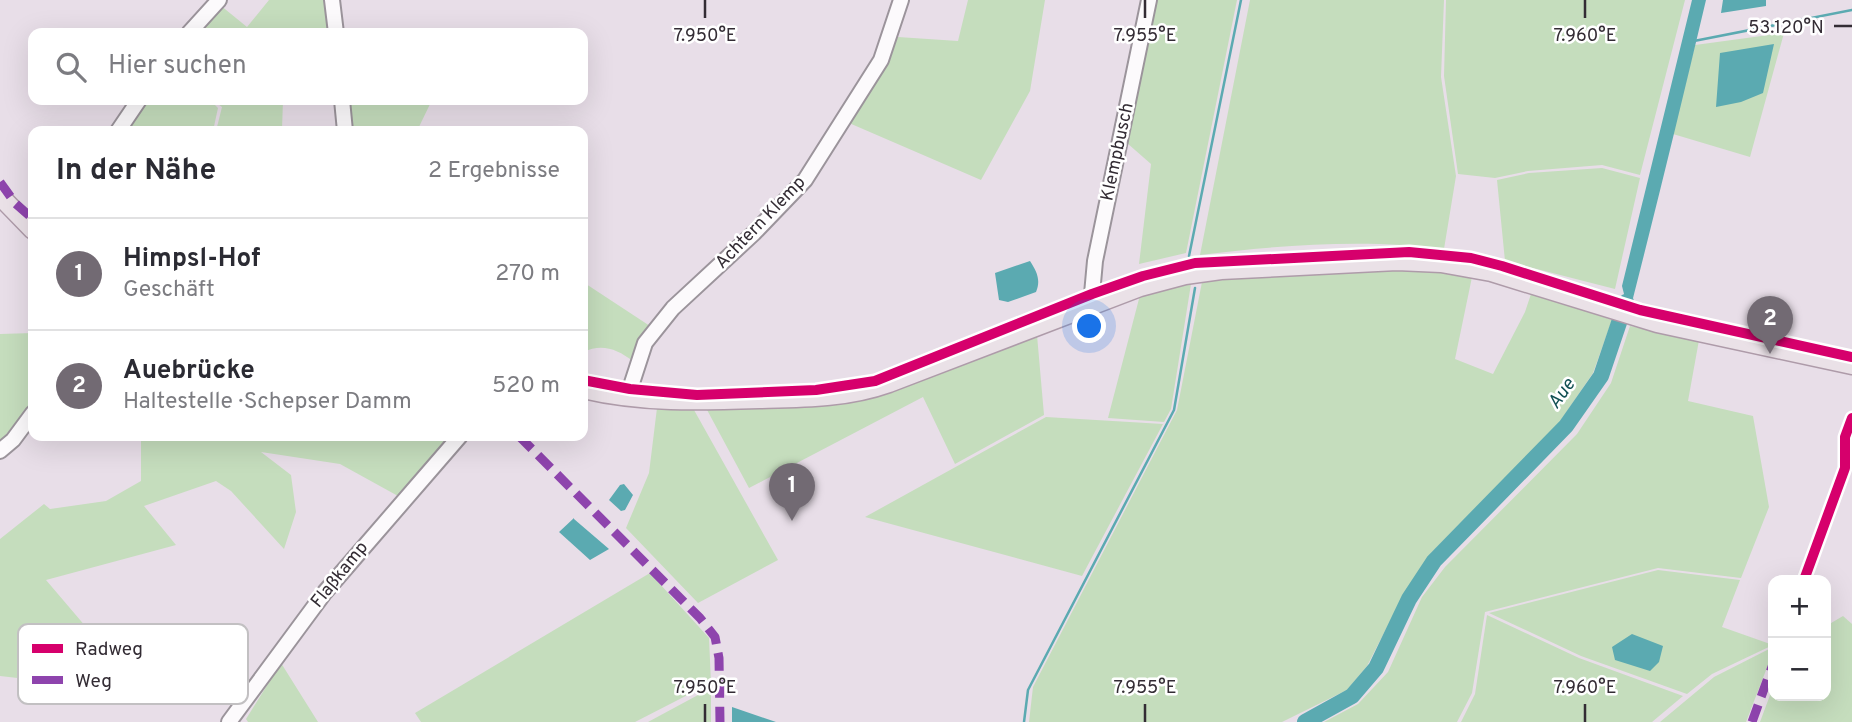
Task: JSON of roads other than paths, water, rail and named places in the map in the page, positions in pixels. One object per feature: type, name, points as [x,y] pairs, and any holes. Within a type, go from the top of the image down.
[{"type":"main road","points":[[0,196],[28,225]]},
{"type":"main road","points":[[588,390],[661,401],[815,398],[862,392],[1140,287],[1185,275],[1221,270],[1397,261],[1441,263],[1491,272],[1684,330],[1852,365]]},
{"type":"street","points":[[194,28],[219,0]]},
{"type":"street","points":[[332,0],[335,28]]},
{"type":"street","name":"Achtern Klemp","points":[[629,398],[645,343],[673,308],[754,233],[805,180],[881,60],[901,0]]},
{"type":"street","name":"Klempbusch","points":[[1096,303],[1092,294],[1095,261],[1149,0]]},
{"type":"street","points":[[121,126],[136,105]]},
{"type":"street","points":[[342,105],[345,126]]},
{"type":"street","points":[[0,452],[28,420]]},
{"type":"street","name":"Flaßkamp","points":[[248,696],[325,592],[456,441]]},
{"type":"street","name":"Flaßkamp","points":[[229,722],[242,704]]},
{"type":"water","points":[[1692,0],[1706,0],[1631,306],[1621,303],[1624,294],[1622,286]]},
{"type":"water","points":[[1723,0],[1766,0],[1766,6],[1721,13]]},
{"type":"water","points":[[1774,44],[1763,93],[1741,102],[1716,107],[1720,53]]},
{"type":"water","points":[[1030,261],[1038,276],[1036,292],[1008,302],[999,300],[995,273]]},
{"type":"water","points":[[624,484],[633,495],[625,510],[621,511],[609,500],[620,485]]},
{"type":"water","points":[[574,518],[609,549],[590,560],[559,532]]},
{"type":"water","points":[[1632,634],[1663,646],[1659,662],[1650,671],[1615,660],[1612,647]]},
{"type":"water","points":[[732,707],[776,722],[732,722]]},
{"type":"waterway","points":[[1189,256],[1241,0]]},
{"type":"waterway","points":[[1694,41],[1852,10]]},
{"type":"waterway","points":[[1024,722],[1028,690],[1174,410],[1195,288]]},
{"type":"waterway","name":"Aue","points":[[1305,722],[1352,696],[1376,668],[1409,599],[1434,561],[1566,426],[1601,376],[1626,302]]},
{"type":"place","name":"Auebrücke","points":[[1770,354]]},
{"type":"place","name":"Himpsl-Hof","points":[[792,521]]}]
